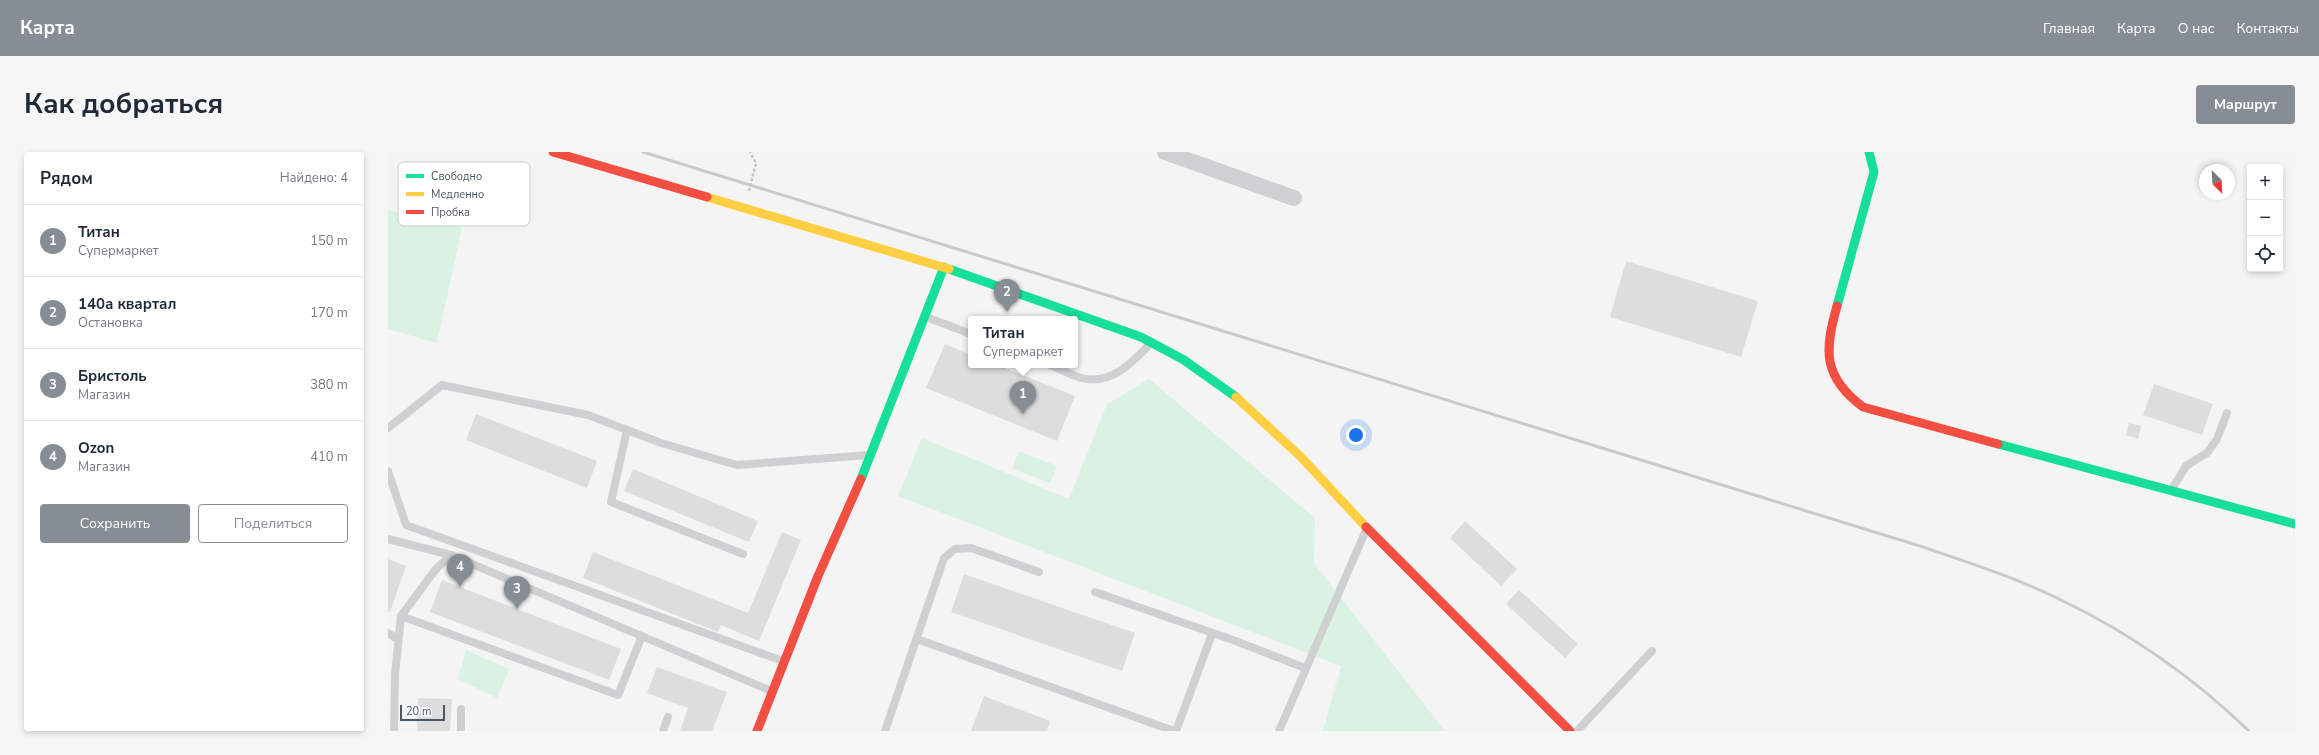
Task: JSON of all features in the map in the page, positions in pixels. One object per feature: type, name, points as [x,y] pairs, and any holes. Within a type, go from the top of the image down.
[{"type":"street","points":[[553,152],[944,267],[1141,337],[1184,360],[1233,394],[1301,457],[1367,528],[1570,731]]},
{"type":"street","points":[[1165,152],[1294,198]]},
{"type":"street","points":[[1870,152],[1874,172],[1828,336],[1829,362],[1837,384],[1848,397],[1863,407],[2295,524]]},
{"type":"street","points":[[756,731],[818,576],[872,455],[944,267]]},
{"type":"lane","points":[[925,317],[968,333]]},
{"type":"lane","points":[[1057,368],[1082,378],[1104,378],[1129,366],[1151,342]]},
{"type":"lane","points":[[388,428],[442,385],[588,415],[662,443],[737,465],[872,455]]},
{"type":"lane","points":[[2171,490],[2186,466],[2207,453],[2217,439],[2227,413]]},
{"type":"lane","points":[[627,430],[611,502],[743,554]]},
{"type":"lane","points":[[388,471],[406,525],[784,661]]},
{"type":"lane","points":[[1279,731],[1305,668],[1367,528]]},
{"type":"lane","points":[[388,539],[451,555],[772,692]]},
{"type":"lane","points":[[885,731],[944,558],[955,549],[971,548],[1039,572]]},
{"type":"lane","points":[[394,731],[391,675],[401,616],[436,569],[451,555]]},
{"type":"lane","points":[[1095,592],[1212,634],[1233,640],[1305,668]]},
{"type":"lane","points":[[401,616],[618,695],[642,636]]},
{"type":"lane","points":[[388,633],[397,639]]},
{"type":"lane","points":[[917,639],[1175,731],[1212,634]]},
{"type":"lane","points":[[1577,731],[1652,651]]},
{"type":"lane","points":[[461,709],[461,731]]},
{"type":"lane","points":[[663,731],[668,717]]},
{"type":"path","points":[[750,152],[756,163],[749,191],[751,196]]},
{"type":"green space","points":[[388,210],[398,212],[398,226],[462,227],[437,343],[388,329]]},
{"type":"green space","points":[[1149,379],[1315,518],[1314,563],[1445,731],[1323,731],[1341,666],[898,496],[922,438],[1069,499],[1107,404]]},
{"type":"green space","points":[[1019,451],[1057,466],[1050,483],[1012,469]]},
{"type":"green space","points":[[466,650],[509,669],[497,698],[458,679]]},
{"type":"building","points":[[1626,261],[1758,301],[1741,357],[1610,317]]},
{"type":"building","points":[[945,344],[968,354],[968,368],[1005,368],[1075,396],[1057,441],[926,388]]},
{"type":"building","points":[[2154,384],[2213,404],[2202,435],[2143,415]]},
{"type":"building","points":[[476,414],[597,461],[587,488],[466,440]]},
{"type":"building","points":[[2129,423],[2141,426],[2138,439],[2126,435]]},
{"type":"building","points":[[633,469],[758,521],[749,542],[624,491]]},
{"type":"building","points":[[1465,521],[1517,569],[1501,586],[1450,538]]},
{"type":"building","points":[[782,532],[801,540],[759,641],[721,625],[718,632],[583,578],[593,552],[748,613]]},
{"type":"building","points":[[388,559],[406,566],[390,612],[388,612]]},
{"type":"building","points":[[964,574],[1135,633],[1122,671],[951,612]]},
{"type":"building","points":[[442,580],[621,649],[609,680],[430,612]]},
{"type":"building","points":[[1519,590],[1578,644],[1565,658],[1506,604]]},
{"type":"building","points":[[657,667],[727,692],[712,731],[680,731],[688,708],[647,693]]},
{"type":"building","points":[[984,696],[1050,721],[1047,731],[971,731]]},
{"type":"building","points":[[418,698],[452,699],[450,731],[417,731]]},
{"type":"railway","points":[[643,152],[1923,547],[1993,571],[2044,592],[2112,627],[2184,675],[2249,731]]},
{"type":"traffic: fast","points":[[1837,306],[1874,172],[1869,152]]},
{"type":"traffic: fast","points":[[861,479],[944,267]]},
{"type":"traffic: fast","points":[[949,269],[1141,337],[1184,360],[1236,397]]},
{"type":"traffic: fast","points":[[1998,444],[2295,524]]},
{"type":"traffic: slow","points":[[707,197],[949,269]]},
{"type":"traffic: slow","points":[[1236,397],[1301,457],[1366,527]]},
{"type":"traffic: jam","points":[[553,152],[707,197]]},
{"type":"traffic: jam","points":[[1837,306],[1830,337],[1830,362],[1840,385],[1850,396],[1863,407],[1998,444]]},
{"type":"traffic: jam","points":[[757,731],[818,576],[861,479]]},
{"type":"traffic: jam","points":[[1366,527],[1570,731]]},
{"type":"place","name":"140а квартал","points":[[1007,312]]},
{"type":"place","name":"Титан","points":[[1023,414]]},
{"type":"place","name":"Ozon","points":[[460,587]]},
{"type":"place","name":"Бристоль","points":[[517,609]]}]
